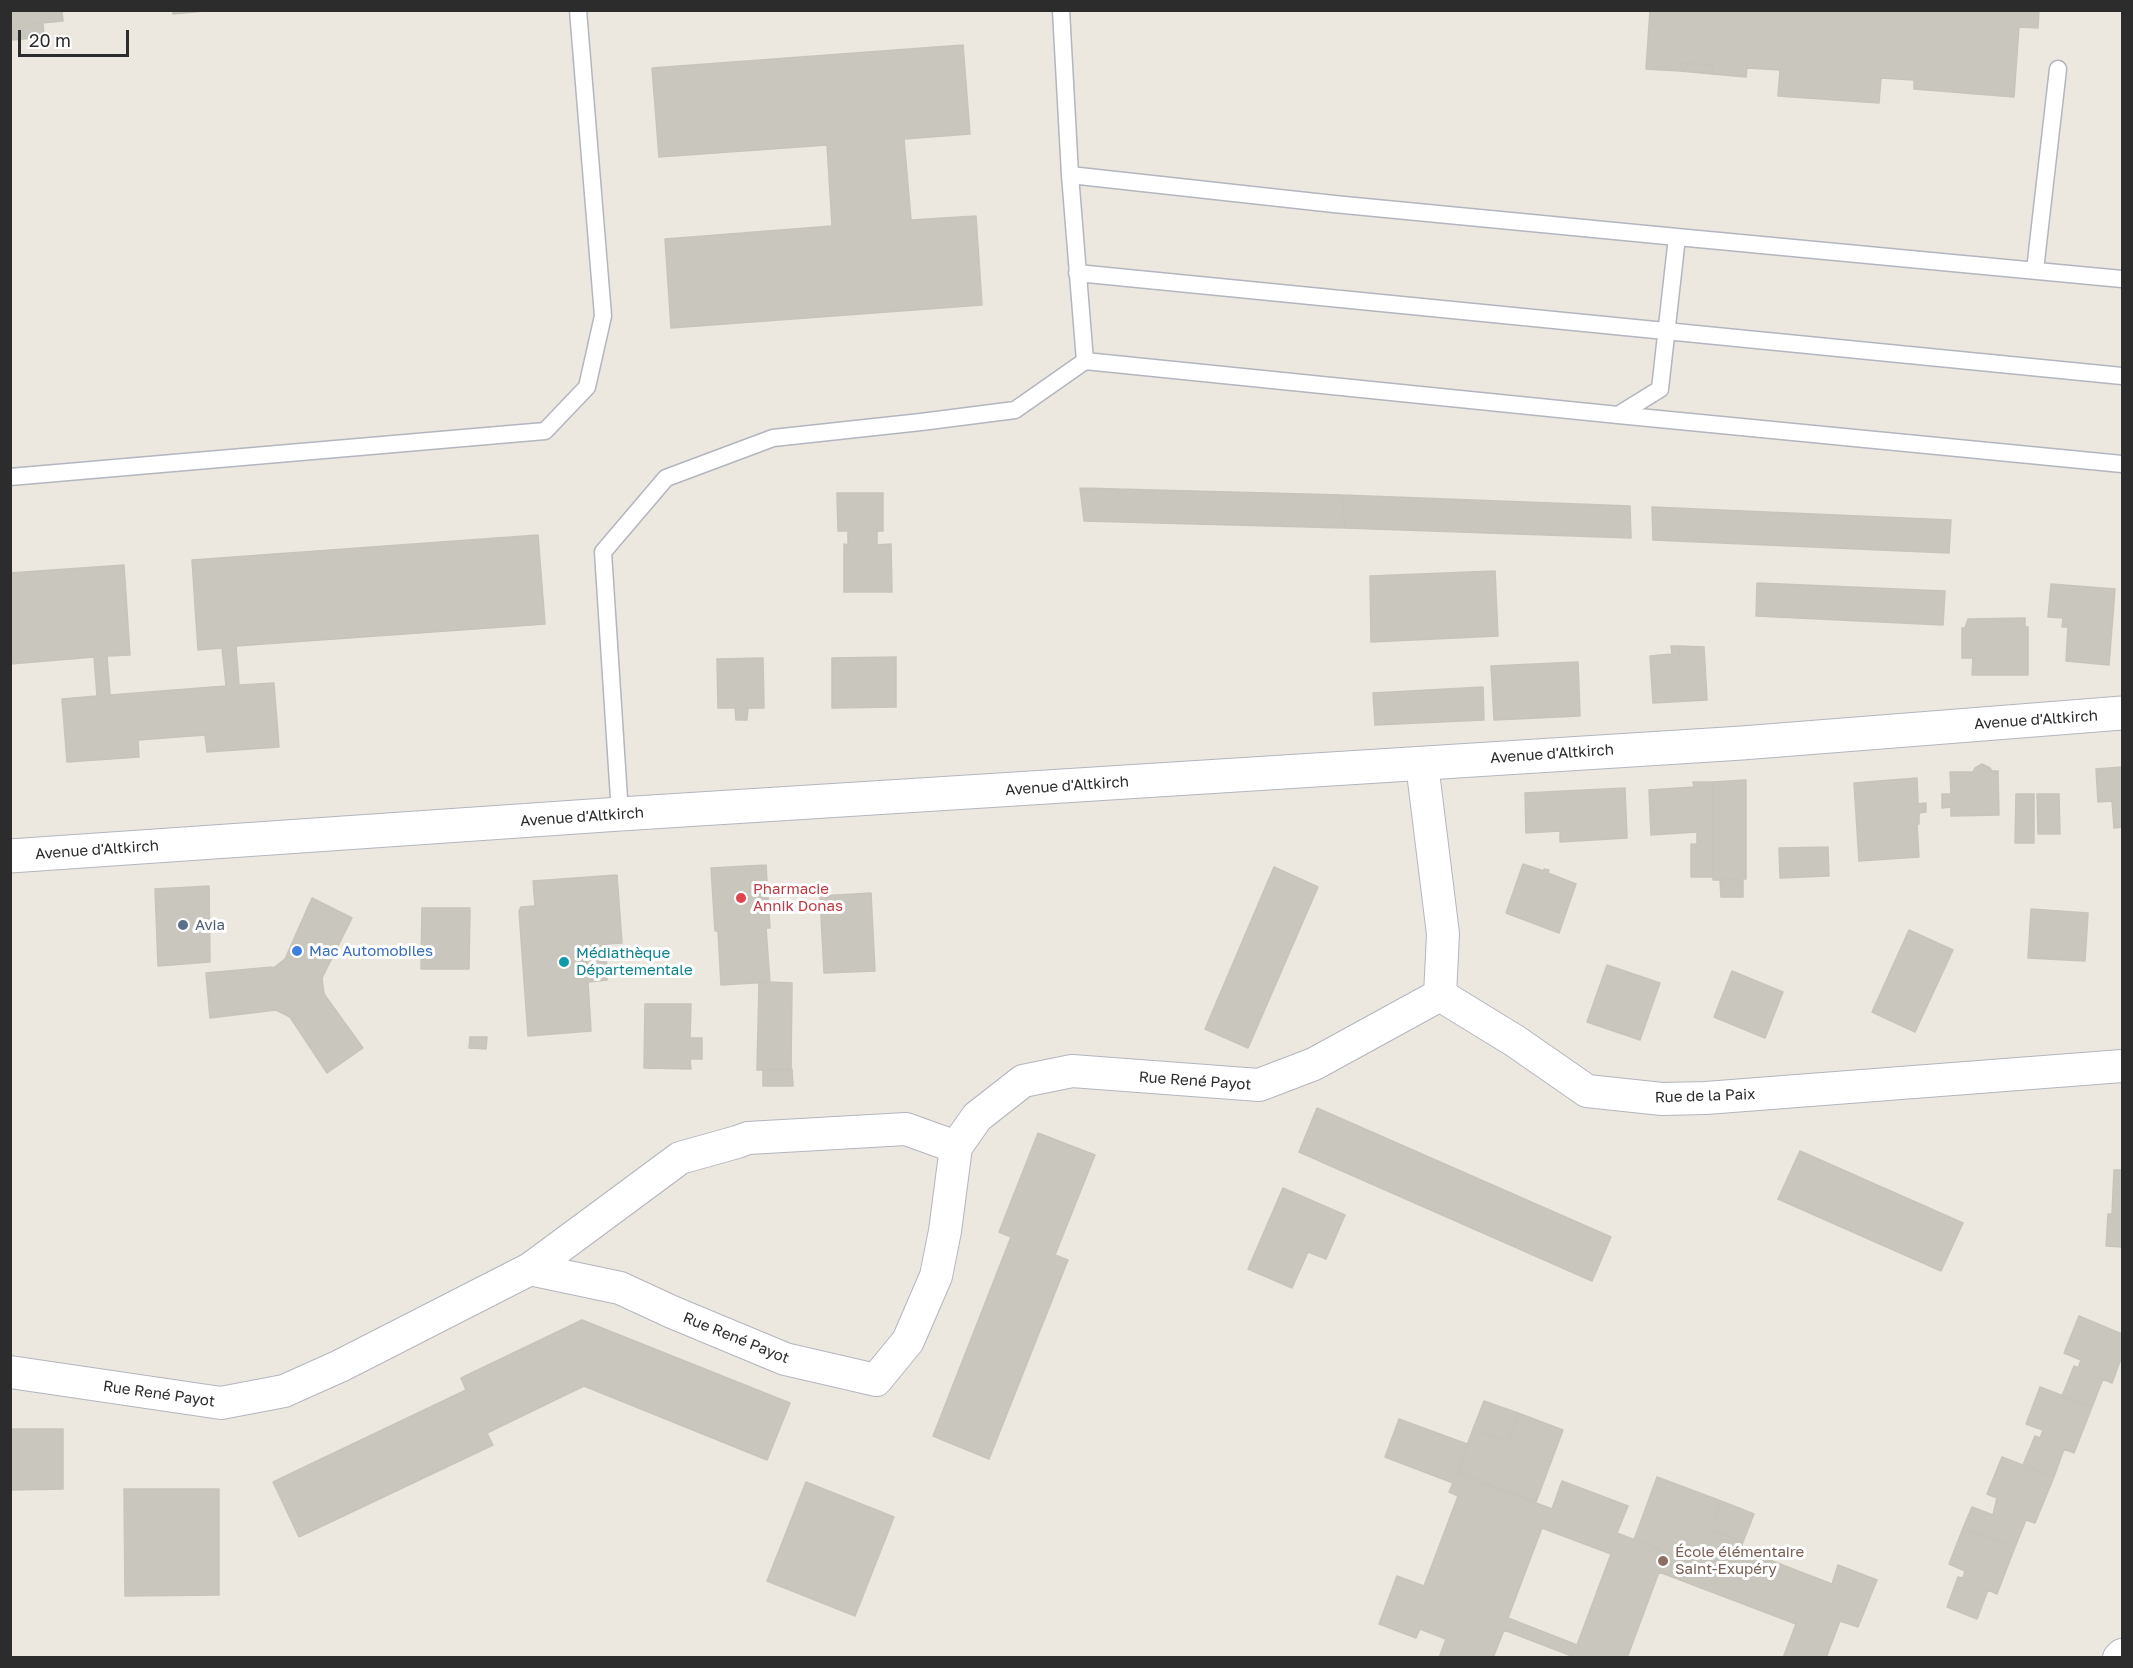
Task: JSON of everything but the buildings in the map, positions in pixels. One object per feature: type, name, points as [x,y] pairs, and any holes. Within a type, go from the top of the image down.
[{"type":"street","name":"Avenue d'Altkirch","points":[[10,856],[620,814],[1742,743],[2122,713]]},
{"type":"street","points":[[1422,764],[1443,934],[1440,995]]},
{"type":"street","name":"Rue de la Paix","points":[[1440,995],[1515,1041],[1587,1091],[1662,1100],[2122,1066]]},
{"type":"street","name":"Rue René Payot","points":[[530,1269],[620,1288],[784,1359],[876,1380],[908,1341],[936,1276],[957,1146],[977,1117],[1023,1081],[1072,1071],[1260,1085],[1314,1064],[1440,995]]},
{"type":"street","name":"Rue René Payot","points":[[10,1372],[221,1404],[284,1391],[340,1366],[530,1269],[680,1158],[748,1138],[906,1129],[957,1146]]},
{"type":"lane","points":[[10,477],[545,431],[587,387],[603,316],[578,10]]},
{"type":"lane","points":[[1061,10],[1070,175],[1085,361]]},
{"type":"lane","points":[[2035,270],[2058,69]]},
{"type":"lane","points":[[1070,175],[1334,204],[2122,279]]},
{"type":"lane","points":[[1618,415],[1660,389],[1677,237]]},
{"type":"lane","points":[[1077,273],[2122,376]]},
{"type":"lane","points":[[620,814],[603,552],[666,478],[772,438],[1014,410],[1085,361],[2122,464]]},
{"type":"place","name":"Pharmacie Annik Donas","points":[[741,898]]},
{"type":"place","name":"Avia","points":[[183,925]]},
{"type":"place","name":"Mac Automobiles","points":[[297,951]]},
{"type":"place","name":"Médiathèque Départementale","points":[[564,962]]},
{"type":"place","name":"École élémentaire Saint-Exupéry","points":[[1663,1561]]}]
